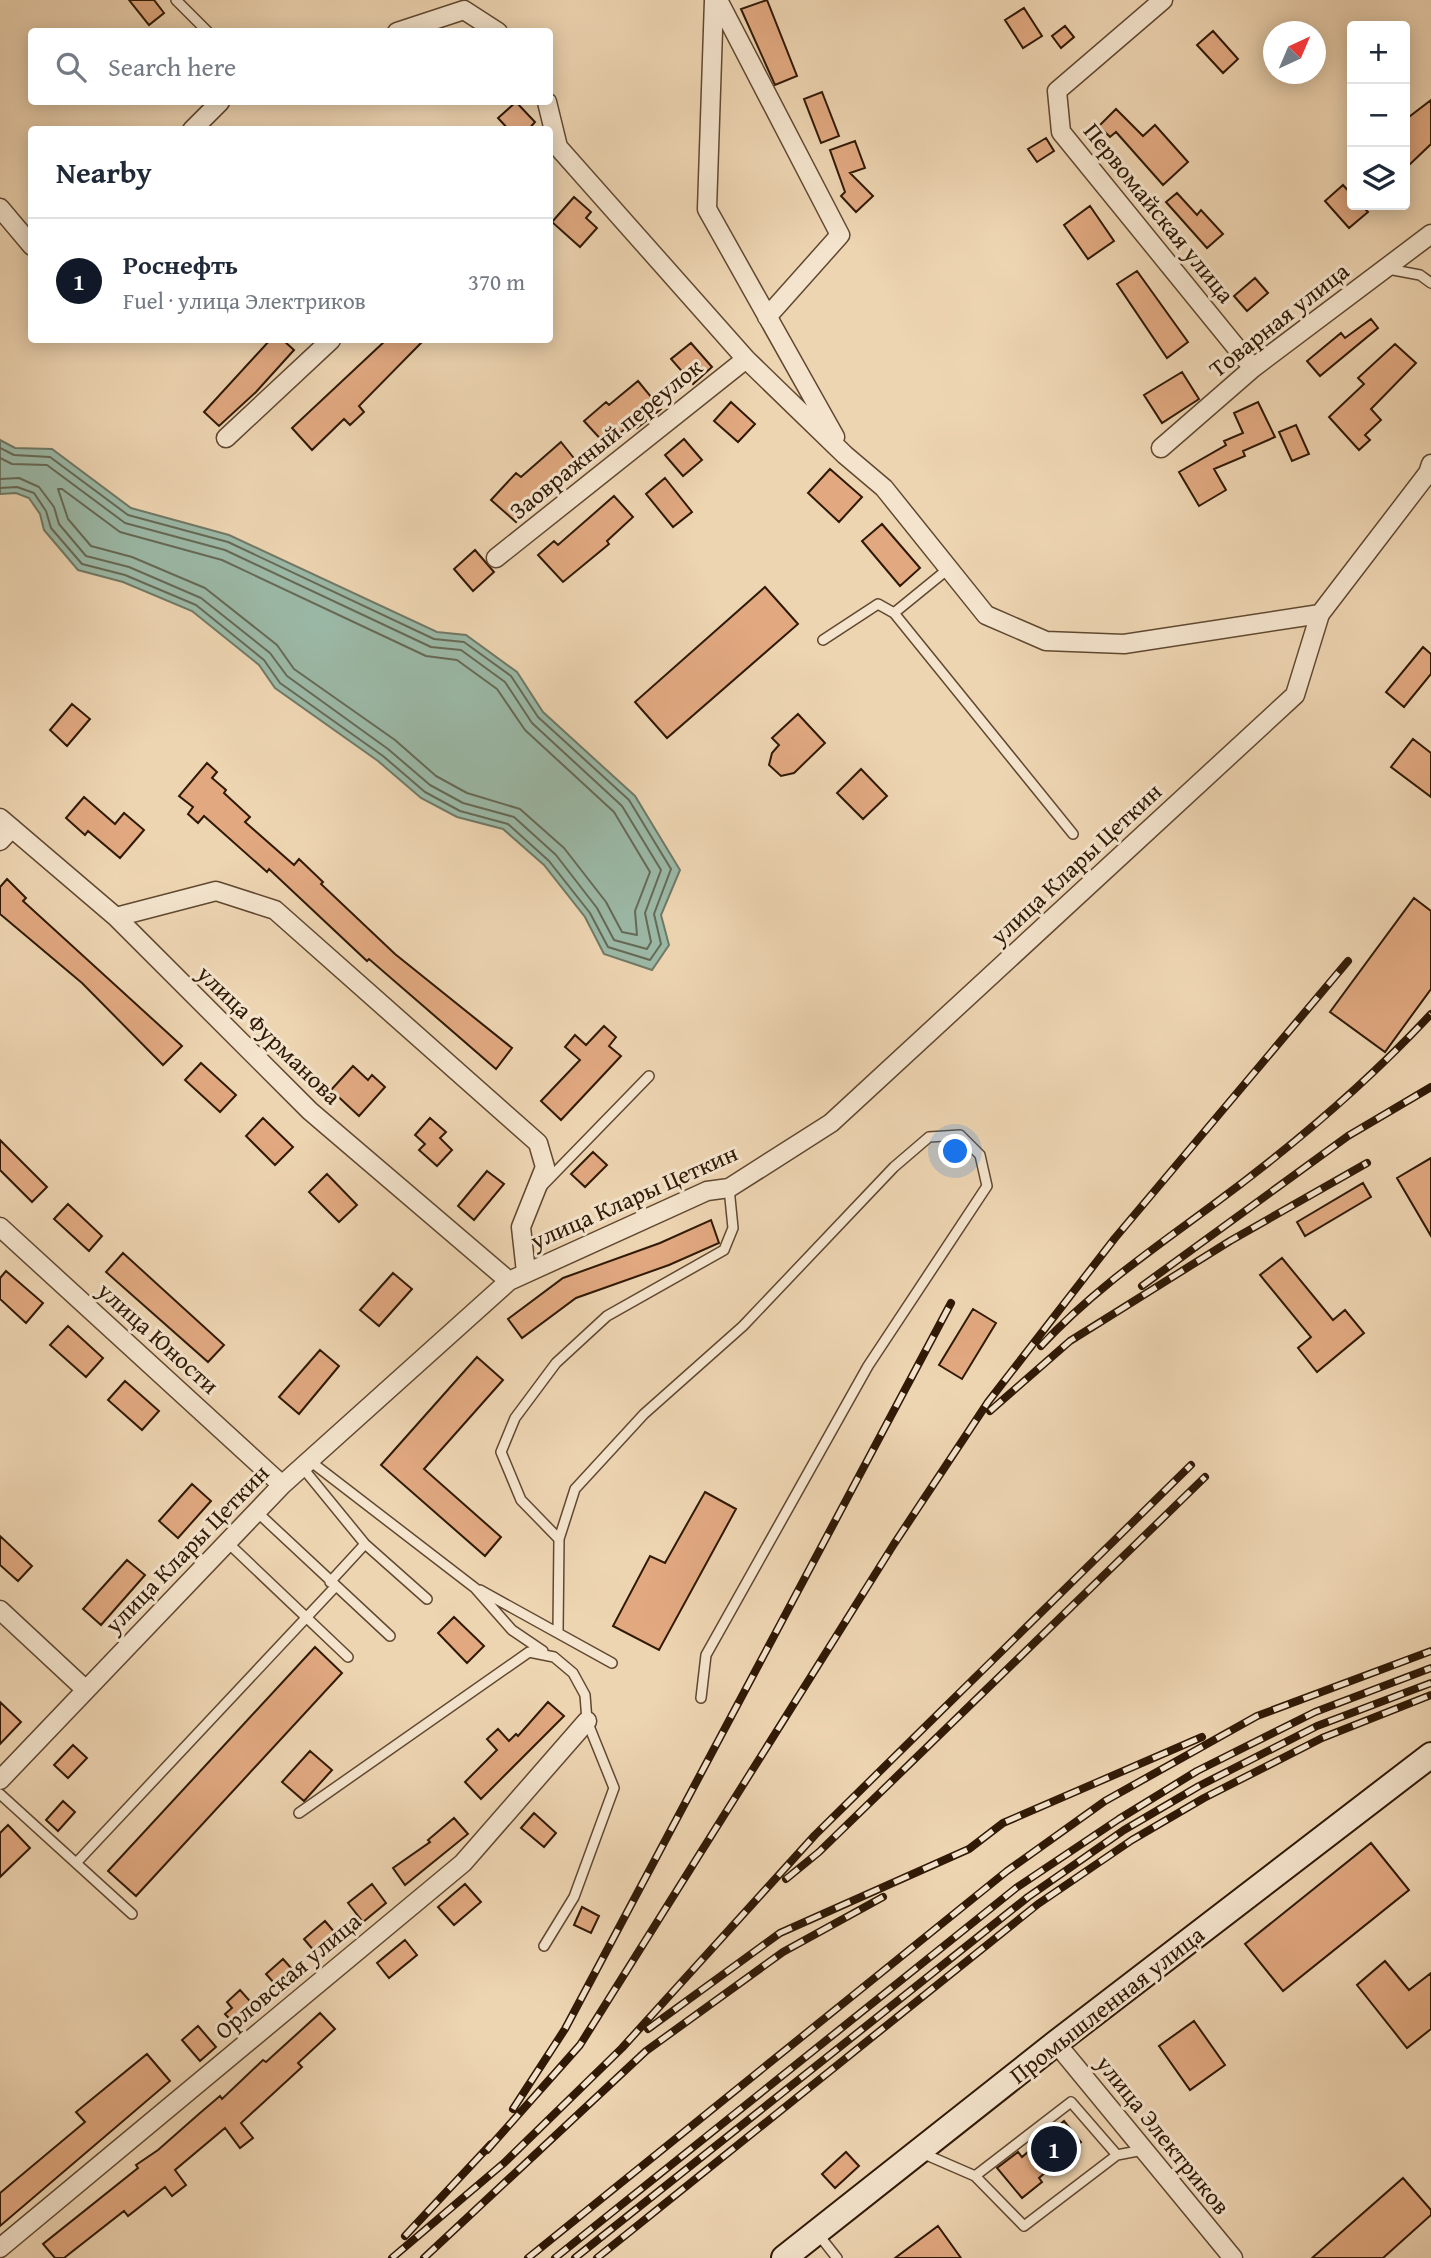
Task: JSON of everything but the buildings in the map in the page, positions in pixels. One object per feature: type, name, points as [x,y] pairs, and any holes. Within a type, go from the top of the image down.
[{"type":"street","points":[[716,0],[840,235],[767,317]]},
{"type":"street","points":[[716,0],[706,209],[845,455]]},
{"type":"street","name":"Первомайская улица","points":[[1163,0],[1057,90],[1061,132],[1253,368]]},
{"type":"street","points":[[409,28],[464,10],[492,28]]},
{"type":"street","points":[[196,126],[217,105]]},
{"type":"street","points":[[547,105],[551,126]]},
{"type":"street","points":[[554,149],[746,359],[845,455],[884,488],[986,615],[1046,641],[1124,644],[1320,614]]},
{"type":"street","points":[[0,208],[28,241]]},
{"type":"street","name":"Товарная улица","points":[[1161,448],[1253,368],[1431,234]]},
{"type":"street","points":[[226,438],[328,343]]},
{"type":"street","name":"Заовражный переулок","points":[[496,558],[746,359]]},
{"type":"street","name":"улица Клары Цеткин","points":[[0,1780],[282,1485],[509,1281],[707,1191],[729,1188],[831,1123],[1295,695],[1320,614],[1428,473],[1431,464]]},
{"type":"street","name":"улица Фурманова","points":[[4,829],[116,917],[310,1111],[509,1281]]},
{"type":"street","points":[[116,917],[216,891],[275,910],[538,1143],[545,1167],[521,1227],[526,1272]]},
{"type":"street","name":"улица Юности","points":[[0,1227],[282,1485]]},
{"type":"street","points":[[0,1610],[86,1690]]},
{"type":"street","name":"Орловская улица","points":[[0,2248],[463,1863],[587,1721]]},
{"type":"street","name":"Промышленная улица","points":[[784,2258],[1056,2043],[1431,1755]]},
{"type":"street","name":"улица Электриков","points":[[1056,2043],[1233,2258]]},
{"type":"lane","points":[[176,0],[204,28]]},
{"type":"lane","points":[[1386,268],[1420,275],[1431,283]]},
{"type":"lane","points":[[894,613],[948,569]]},
{"type":"lane","points":[[823,640],[878,604],[894,613],[1073,834]]},
{"type":"lane","points":[[537,1191],[649,1076]]},
{"type":"lane","points":[[558,1631],[559,1539],[575,1489],[644,1414],[743,1326],[894,1167],[929,1137],[960,1135],[980,1156],[987,1186],[868,1366],[706,1655],[701,1698]]},
{"type":"lane","points":[[559,1539],[521,1500],[501,1452],[515,1418],[556,1363],[607,1316],[724,1250],[733,1228],[729,1188]]},
{"type":"lane","points":[[306,1464],[365,1544],[428,1599]]},
{"type":"lane","points":[[306,1464],[475,1588],[612,1662]]},
{"type":"lane","points":[[257,1512],[332,1585],[390,1636]]},
{"type":"lane","points":[[228,1542],[348,1657]]},
{"type":"lane","points":[[77,1862],[306,1618],[365,1544]]},
{"type":"lane","points":[[475,1588],[512,1630],[554,1657],[573,1674],[585,1695],[587,1721],[614,1788],[574,1898],[544,1946]]},
{"type":"lane","points":[[299,1813],[529,1652],[554,1657]]},
{"type":"lane","points":[[0,1794],[132,1914]]},
{"type":"lane","points":[[975,2176],[1071,2102],[1117,2155]]},
{"type":"lane","points":[[920,2152],[975,2176],[1024,2226],[1117,2155],[1143,2150]]},
{"type":"lane","points":[[817,2232],[837,2258]]},
{"type":"water","points":[[0,440],[15,448],[52,449],[131,508],[229,535],[437,632],[466,635],[517,672],[543,712],[635,796],[680,870],[661,915],[669,945],[652,970],[604,954],[585,917],[544,865],[503,829],[457,817],[421,798],[378,761],[275,688],[259,665],[192,611],[123,582],[78,570],[44,530],[40,514],[29,498],[16,493],[0,494]]},
{"type":"railway","points":[[487,2150],[580,2045],[894,1544],[988,1402],[1115,1238],[1348,961]]},
{"type":"railway","points":[[1041,1346],[1080,1307],[1325,1116],[1406,1041],[1431,1014]]},
{"type":"railway","points":[[1142,1286],[1348,1136],[1431,1087]]},
{"type":"railway","points":[[990,1411],[1070,1341],[1230,1241],[1367,1163]]},
{"type":"railway","points":[[513,2109],[565,2029],[951,1303]]},
{"type":"railway","points":[[392,2258],[504,2163],[622,2048],[815,1835],[1191,1465]]},
{"type":"railway","points":[[786,1879],[819,1852],[1205,1477]]},
{"type":"railway","points":[[528,2258],[1007,1871],[1105,1801],[1257,1716],[1431,1651]]},
{"type":"railway","points":[[555,2258],[1016,1888],[1197,1771],[1315,1712],[1431,1668]]},
{"type":"railway","points":[[575,2258],[1028,1897],[1124,1830],[1199,1786],[1317,1726],[1431,1683]]},
{"type":"railway","points":[[597,2258],[1038,1904],[1132,1840],[1204,1798],[1322,1738],[1431,1695]]},
{"type":"railway","points":[[648,2029],[780,1933],[969,1849],[1003,1823],[1202,1737]]},
{"type":"railway","points":[[424,2258],[646,2051],[783,1952],[883,1897]]},
{"type":"railway","points":[[405,2236],[491,2144]]},
{"type":"place","name":"Роснефть","points":[[1054,2149]]}]
